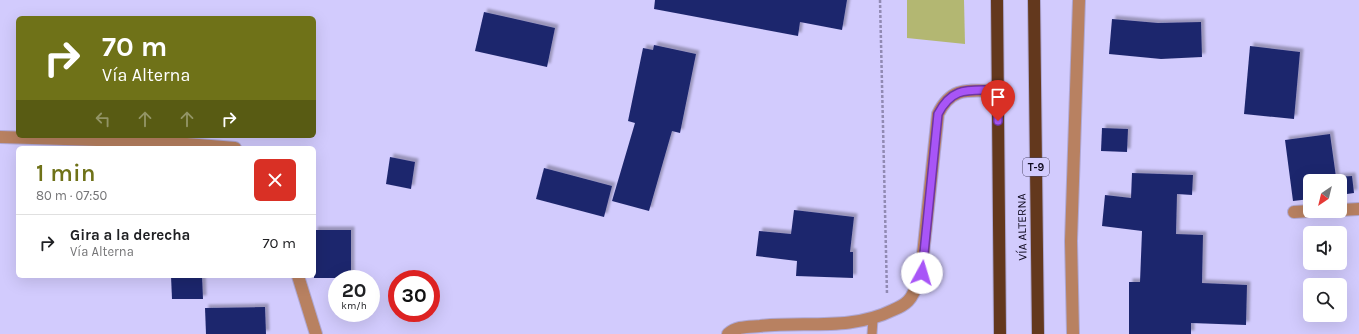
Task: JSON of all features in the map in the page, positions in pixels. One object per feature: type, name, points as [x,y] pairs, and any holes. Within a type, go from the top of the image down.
[{"type":"highway","name":"VÍA ALTERNA","points":[[997,0],[1000,334]]},
{"type":"highway","name":"VÍA ALTERNA","points":[[1034,0],[1038,334]]},
{"type":"street","points":[[1073,334],[1071,241],[1080,0]]},
{"type":"street","points":[[728,334],[735,328],[772,324],[842,324],[857,322],[888,313],[908,301],[922,273],[938,114],[947,100],[954,94],[962,91],[998,90]]},
{"type":"street","points":[[0,137],[16,137]]},
{"type":"street","points":[[32,138],[162,142],[211,146]]},
{"type":"street","points":[[1347,210],[1359,209]]},
{"type":"street","points":[[1294,212],[1303,211]]},
{"type":"street","points":[[299,278],[316,334]]},
{"type":"lane","points":[[872,334],[873,318]]},
{"type":"path","points":[[880,0],[888,313]]},
{"type":"green space","points":[[907,0],[964,0],[965,44],[907,38]]},
{"type":"building","points":[[655,0],[847,0],[842,30],[800,22],[798,36],[654,9]]},
{"type":"building","points":[[484,12],[555,28],[547,67],[475,51]]},
{"type":"building","points":[[1112,19],[1158,23],[1201,22],[1202,57],[1161,59],[1109,54]]},
{"type":"building","points":[[654,45],[696,54],[680,133],[672,131],[649,211],[612,201],[635,123],[628,121],[643,48],[653,50]]},
{"type":"building","points":[[1250,46],[1300,52],[1294,119],[1244,114]]},
{"type":"building","points":[[1102,128],[1128,129],[1127,152],[1101,151]]},
{"type":"building","points":[[1330,134],[1336,174],[1303,174],[1303,200],[1293,201],[1285,140]]},
{"type":"building","points":[[390,157],[415,162],[411,189],[386,184]]},
{"type":"building","points":[[544,168],[612,186],[604,217],[536,199]]},
{"type":"building","points":[[1132,173],[1193,175],[1192,195],[1177,194],[1176,234],[1203,235],[1202,283],[1247,285],[1246,325],[1191,323],[1191,334],[1129,334],[1129,282],[1140,282],[1142,231],[1102,226],[1105,195],[1131,198]]},
{"type":"building","points":[[1347,176],[1352,176],[1354,193],[1347,194]]},
{"type":"building","points":[[794,210],[854,217],[850,252],[853,252],[853,278],[796,276],[797,261],[756,256],[759,231],[791,234]]},
{"type":"building","points":[[316,230],[351,230],[351,270],[328,270],[328,278],[316,278]]},
{"type":"building","points":[[171,278],[202,278],[203,299],[172,299]]},
{"type":"building","points":[[265,307],[266,334],[206,334],[205,308]]},
{"type":"route","points":[[922,273],[931,171],[938,114],[942,106],[954,94],[962,91],[998,90],[998,121]]}]
